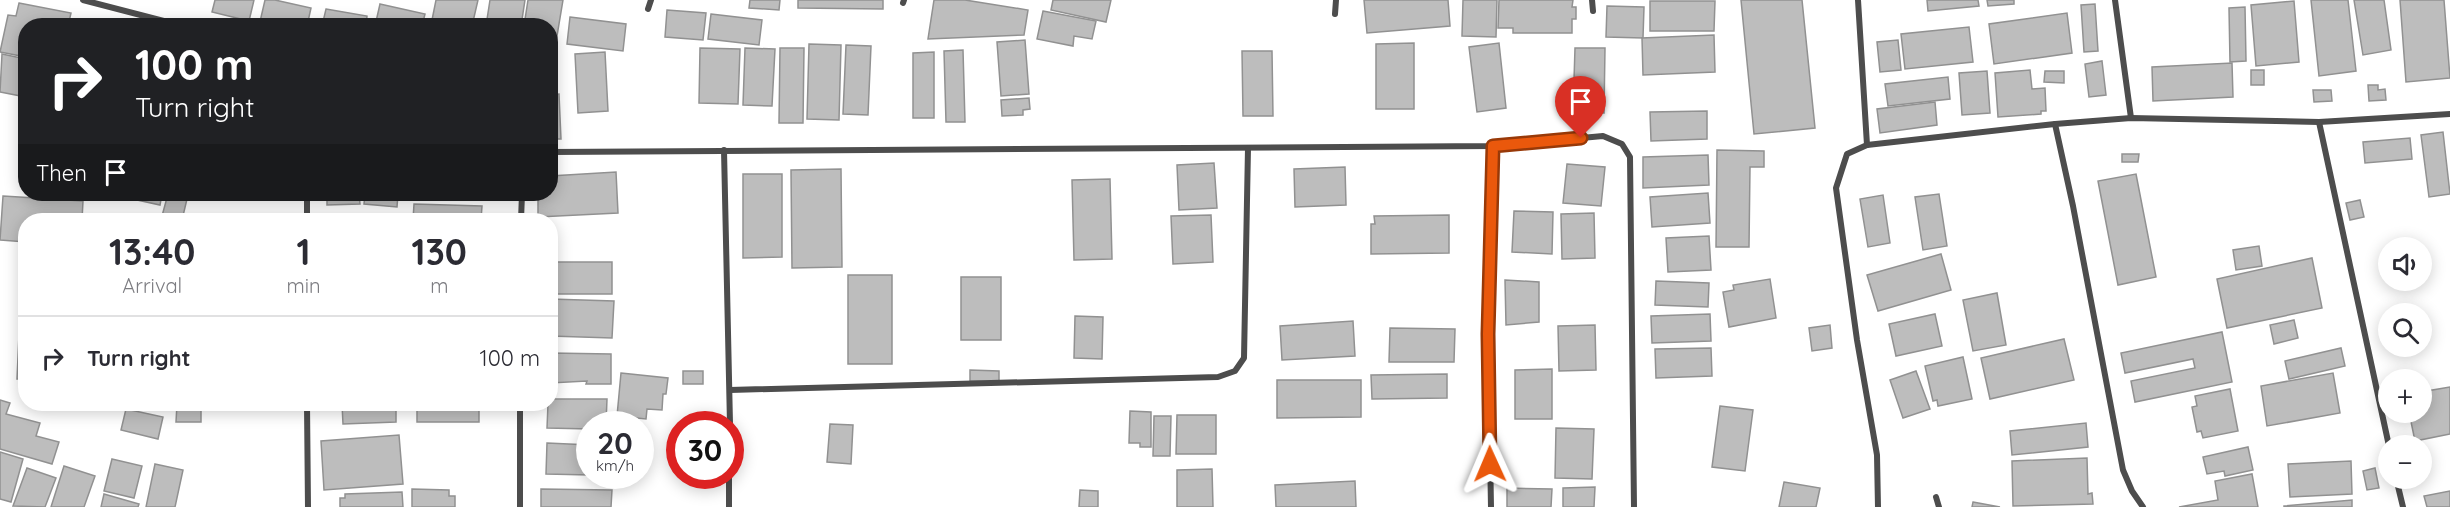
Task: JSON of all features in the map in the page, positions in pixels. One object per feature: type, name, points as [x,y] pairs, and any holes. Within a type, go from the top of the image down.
[{"type":"street","points":[[83,0],[152,18]]},
{"type":"street","points":[[648,9],[651,0]]},
{"type":"street","points":[[1335,14],[1336,0]]},
{"type":"street","points":[[1592,0],[1593,11]]},
{"type":"street","points":[[1858,0],[1867,145]]},
{"type":"street","points":[[2115,0],[2131,118]]},
{"type":"street","points":[[1878,507],[1877,455],[1857,340],[1836,188],[1847,154],[1867,145],[2131,118],[2319,122],[2450,114]]},
{"type":"street","points":[[2319,122],[2387,435]]},
{"type":"street","points":[[2055,124],[2073,206],[2123,470],[2132,491],[2143,507]]},
{"type":"street","points":[[558,152],[1493,146],[1603,136],[1622,144],[1630,157],[1634,507]]},
{"type":"street","points":[[1491,507],[1488,334],[1493,146]]},
{"type":"street","points":[[730,390],[1218,377],[1235,371],[1244,358],[1248,148]]},
{"type":"street","points":[[724,150],[730,411]]},
{"type":"street","points":[[307,411],[308,507]]},
{"type":"street","points":[[520,411],[520,507]]},
{"type":"street","points":[[729,489],[729,507]]},
{"type":"street","points":[[2399,489],[2403,507]]},
{"type":"street","points":[[1936,497],[1939,507]]},
{"type":"building","points":[[215,0],[254,0],[250,18],[237,18],[212,12]]},
{"type":"building","points":[[265,0],[311,8],[309,18],[261,18]]},
{"type":"building","points":[[436,0],[478,0],[474,18],[432,18]]},
{"type":"building","points":[[490,0],[525,0],[522,18],[487,18]]},
{"type":"building","points":[[528,0],[563,0],[558,30],[558,18],[525,18]]},
{"type":"building","points":[[750,0],[780,0],[779,10],[749,8]]},
{"type":"building","points":[[798,0],[883,0],[883,9],[798,8]]},
{"type":"building","points":[[934,0],[965,0],[1028,10],[1024,35],[928,39]]},
{"type":"building","points":[[1053,0],[1111,0],[1106,22],[1051,10]]},
{"type":"building","points":[[1364,0],[1448,0],[1450,26],[1367,33]]},
{"type":"building","points":[[1463,0],[1497,0],[1496,37],[1462,36]]},
{"type":"building","points":[[1499,0],[1573,0],[1572,7],[1576,7],[1576,19],[1572,19],[1572,33],[1513,33],[1513,28],[1498,28]]},
{"type":"building","points":[[1741,0],[1802,0],[1815,128],[1754,134]]},
{"type":"building","points":[[1927,0],[1978,0],[1979,6],[1928,11]]},
{"type":"building","points":[[1987,0],[2014,0],[2014,4],[1988,6]]},
{"type":"building","points":[[2311,0],[2348,0],[2356,71],[2319,76]]},
{"type":"building","points":[[2354,0],[2384,0],[2391,50],[2363,55]]},
{"type":"building","points":[[2400,0],[2444,0],[2450,78],[2406,82]]},
{"type":"building","points":[[1650,1],[1715,1],[1714,31],[1650,31]]},
{"type":"building","points":[[2294,1],[2299,62],[2256,66],[2251,5]]},
{"type":"building","points":[[19,3],[71,13],[70,18],[18,18],[18,55],[0,52],[8,15],[16,16]]},
{"type":"building","points":[[380,4],[425,14],[424,18],[377,18]]},
{"type":"building","points":[[2095,4],[2098,51],[2084,52],[2081,5]]},
{"type":"building","points":[[1607,6],[1644,7],[1643,38],[1606,37]]},
{"type":"building","points":[[2245,7],[2246,61],[2230,62],[2229,8]]},
{"type":"building","points":[[326,9],[367,16],[367,18],[324,18]]},
{"type":"building","points":[[667,10],[706,13],[703,40],[665,37]]},
{"type":"building","points":[[1043,11],[1096,21],[1092,39],[1074,36],[1073,46],[1037,39]]},
{"type":"building","points":[[2067,13],[2072,53],[1994,64],[1989,24]]},
{"type":"building","points":[[711,14],[762,20],[759,45],[708,39]]},
{"type":"building","points":[[570,17],[626,24],[623,51],[567,44]]},
{"type":"building","points":[[1969,27],[1973,62],[1905,69],[1901,34]]},
{"type":"building","points":[[1714,35],[1715,72],[1643,75],[1642,38]]},
{"type":"building","points":[[1025,40],[1029,94],[1001,96],[997,42]]},
{"type":"building","points":[[1898,40],[1901,70],[1880,72],[1877,42]]},
{"type":"building","points":[[1414,43],[1414,109],[1376,109],[1376,44]]},
{"type":"building","points":[[1499,43],[1506,108],[1477,112],[1469,47]]},
{"type":"building","points":[[809,44],[841,45],[839,120],[807,119]]},
{"type":"building","points":[[846,45],[871,46],[868,115],[843,114]]},
{"type":"building","points":[[700,48],[740,49],[738,104],[699,103]]},
{"type":"building","points":[[745,48],[775,49],[772,106],[743,105]]},
{"type":"building","points":[[780,48],[804,48],[803,123],[779,123]]},
{"type":"building","points":[[1575,48],[1605,48],[1604,113],[1573,112]]},
{"type":"building","points":[[963,50],[965,122],[946,122],[944,51]]},
{"type":"building","points":[[1242,51],[1272,51],[1273,116],[1243,116]]},
{"type":"building","points":[[605,52],[608,111],[578,113],[575,54]]},
{"type":"building","points":[[934,52],[934,118],[913,118],[913,53]]},
{"type":"building","points":[[2,54],[18,57],[18,95],[0,92]]},
{"type":"building","points":[[2102,61],[2106,95],[2089,97],[2085,64]]},
{"type":"building","points":[[2232,63],[2233,97],[2153,101],[2152,67]]},
{"type":"building","points":[[2030,70],[2032,89],[2045,88],[2046,111],[2041,111],[2041,114],[1998,117],[1995,73]]},
{"type":"building","points":[[2251,70],[2264,70],[2264,85],[2251,85]]},
{"type":"building","points":[[1987,71],[1990,113],[1962,115],[1959,73]]},
{"type":"building","points":[[2045,71],[2064,71],[2064,83],[2044,82]]},
{"type":"building","points":[[1948,77],[1950,99],[1888,106],[1885,84]]},
{"type":"building","points":[[2368,85],[2378,85],[2378,90],[2385,89],[2386,100],[2369,101]]},
{"type":"building","points":[[2313,90],[2331,90],[2332,101],[2314,102]]},
{"type":"building","points":[[559,94],[561,139],[558,139]]},
{"type":"building","points":[[1029,98],[1030,109],[1023,110],[1023,115],[1002,116],[1001,100]]},
{"type":"building","points":[[1935,102],[1937,125],[1880,133],[1877,109]]},
{"type":"building","points":[[1707,111],[1707,139],[1651,141],[1650,112]]},
{"type":"building","points":[[2443,132],[2450,194],[2429,197],[2421,135]]},
{"type":"building","points":[[2410,138],[2412,159],[2365,163],[2363,142]]},
{"type":"building","points":[[1717,150],[1764,151],[1764,167],[1750,167],[1749,247],[1716,247]]},
{"type":"building","points":[[2122,154],[2139,154],[2138,162],[2122,162]]},
{"type":"building","points":[[1708,155],[1709,185],[1643,188],[1643,157]]},
{"type":"building","points":[[1214,163],[1217,208],[1179,210],[1177,165]]},
{"type":"building","points":[[1567,164],[1605,167],[1601,206],[1563,203]]},
{"type":"building","points":[[1345,167],[1346,205],[1295,207],[1294,169]]},
{"type":"building","points":[[841,169],[842,267],[792,268],[791,170]]},
{"type":"building","points":[[616,172],[618,213],[558,216],[558,213],[538,213],[538,201],[558,201],[558,176]]},
{"type":"building","points":[[743,174],[782,174],[782,257],[743,258]]},
{"type":"building","points":[[2136,174],[2156,277],[2118,285],[2098,181]]},
{"type":"building","points":[[1110,179],[1112,259],[1074,260],[1072,180]]},
{"type":"building","points":[[1708,193],[1710,223],[1652,227],[1650,197]]},
{"type":"building","points":[[1939,194],[1947,246],[1923,250],[1915,197]]},
{"type":"building","points":[[1883,195],[1890,243],[1868,247],[1860,199]]},
{"type":"building","points":[[3,196],[18,197],[18,201],[83,201],[82,213],[18,213],[18,241],[0,240]]},
{"type":"building","points":[[2360,200],[2364,217],[2350,220],[2346,203]]},
{"type":"building","points":[[142,201],[161,201],[160,205]]},
{"type":"building","points":[[166,201],[187,201],[184,213],[163,213]]},
{"type":"building","points":[[327,201],[360,201],[360,204],[327,205]]},
{"type":"building","points":[[364,201],[397,201],[397,207],[364,204]]},
{"type":"building","points":[[414,204],[482,206],[482,213],[413,213]]},
{"type":"building","points":[[1514,211],[1553,212],[1552,254],[1512,252]]},
{"type":"building","points":[[1594,213],[1595,258],[1562,259],[1561,214]]},
{"type":"building","points":[[1211,215],[1213,262],[1173,264],[1171,216]]},
{"type":"building","points":[[1449,215],[1449,253],[1371,254],[1371,224],[1375,224],[1374,216]]},
{"type":"building","points":[[1709,236],[1711,270],[1668,272],[1666,238]]},
{"type":"building","points":[[2259,246],[2262,266],[2236,270],[2233,250]]},
{"type":"building","points":[[1941,254],[1951,290],[1878,311],[1867,275]]},
{"type":"building","points":[[2312,258],[2322,308],[2227,328],[2217,279]]},
{"type":"building","points":[[558,262],[612,262],[612,294],[558,294]]},
{"type":"building","points":[[848,275],[892,275],[892,364],[848,364]]},
{"type":"building","points":[[961,277],[1001,277],[1001,340],[961,340]]},
{"type":"building","points":[[1770,279],[1776,318],[1729,327],[1723,292],[1734,290],[1733,285]]},
{"type":"building","points":[[1505,280],[1539,282],[1539,322],[1506,325]]},
{"type":"building","points":[[1656,281],[1709,283],[1708,307],[1655,305]]},
{"type":"building","points":[[1997,293],[2006,345],[1973,351],[1963,300]]},
{"type":"building","points":[[558,299],[614,301],[612,338],[558,336]]},
{"type":"building","points":[[1710,314],[1711,341],[1652,343],[1651,316]]},
{"type":"building","points":[[1935,314],[1942,346],[1896,356],[1889,324]]},
{"type":"building","points":[[1075,316],[1103,317],[1102,359],[1074,358]]},
{"type":"building","points":[[2294,320],[2298,338],[2274,344],[2270,325]]},
{"type":"building","points":[[1353,321],[1355,356],[1282,360],[1280,326]]},
{"type":"building","points":[[1595,325],[1596,370],[1559,371],[1558,326]]},
{"type":"building","points":[[1830,325],[1832,348],[1812,351],[1809,328]]},
{"type":"building","points":[[1390,328],[1455,329],[1454,362],[1389,362]]},
{"type":"building","points":[[2222,332],[2232,382],[2135,402],[2131,381],[2195,368],[2193,359],[2125,373],[2121,353]]},
{"type":"building","points":[[2064,339],[2074,380],[1990,399],[1981,358]]},
{"type":"building","points":[[1711,348],[1712,376],[1656,378],[1655,349]]},
{"type":"building","points":[[2341,348],[2345,366],[2289,379],[2285,361]]},
{"type":"building","points":[[558,353],[611,354],[611,384],[586,384],[587,381],[558,383]]},
{"type":"building","points":[[1963,357],[1972,399],[1938,406],[1937,400],[1933,401],[1925,366]]},
{"type":"building","points":[[1552,369],[1552,419],[1515,419],[1515,370]]},
{"type":"building","points":[[970,370],[999,371],[999,382],[970,381]]},
{"type":"building","points":[[683,371],[703,371],[703,384],[683,384]]},
{"type":"building","points":[[1916,371],[1930,409],[1903,418],[1890,380]]},
{"type":"building","points":[[621,373],[668,378],[666,394],[663,394],[662,410],[617,411]]},
{"type":"building","points":[[2333,373],[2340,413],[2267,426],[2261,386]]},
{"type":"building","points":[[1447,374],[1447,398],[1372,399],[1371,375]]},
{"type":"building","points":[[1277,380],[1361,380],[1361,417],[1277,418]]},
{"type":"building","points":[[2450,387],[2450,434],[2432,438],[2432,435],[2414,435],[2411,423],[2432,423],[2432,390]]},
{"type":"building","points":[[2230,389],[2238,431],[2203,438],[2201,431],[2197,432],[2192,407],[2197,406],[2195,396]]},
{"type":"building","points":[[558,399],[607,399],[607,411],[576,411],[576,429],[547,428],[548,411],[558,411]]},
{"type":"building","points":[[0,400],[10,403],[6,414],[40,423],[36,436],[59,442],[52,464],[0,449]]},
{"type":"building","points":[[1720,406],[1753,410],[1745,471],[1712,467]]},
{"type":"building","points":[[126,411],[163,417],[158,439],[121,430]]},
{"type":"building","points":[[177,411],[201,411],[201,422],[176,422]]},
{"type":"building","points":[[342,411],[396,411],[396,422],[343,424]]},
{"type":"building","points":[[417,411],[479,411],[479,422],[417,422]]},
{"type":"building","points":[[1130,411],[1151,412],[1151,447],[1140,447],[1140,443],[1129,443]]},
{"type":"building","points":[[1177,415],[1216,415],[1216,454],[1176,454]]},
{"type":"building","points":[[1154,416],[1171,416],[1170,456],[1153,456]]},
{"type":"building","points":[[2086,423],[2088,447],[2012,455],[2010,431]]},
{"type":"building","points":[[830,424],[853,425],[851,464],[827,462]]},
{"type":"building","points":[[1556,428],[1594,429],[1592,479],[1555,478]]},
{"type":"building","points":[[399,435],[403,484],[324,490],[321,441]]},
{"type":"building","points":[[547,443],[576,444],[576,475],[546,474]]},
{"type":"building","points":[[2248,447],[2253,470],[2225,476],[2224,471],[2207,474],[2203,457]]},
{"type":"building","points":[[0,452],[23,459],[11,502],[0,499]]},
{"type":"building","points":[[2087,458],[2088,494],[2092,493],[2093,504],[2013,506],[2012,461]]},
{"type":"building","points":[[112,459],[142,466],[134,498],[104,491]]},
{"type":"building","points":[[2351,461],[2352,494],[2290,497],[2288,464]]},
{"type":"building","points":[[155,464],[183,470],[175,507],[146,507]]},
{"type":"building","points":[[64,466],[95,476],[84,507],[51,507]]},
{"type":"building","points":[[27,468],[56,478],[45,507],[13,506]]},
{"type":"building","points":[[2375,468],[2378,488],[2367,490],[2363,471]]},
{"type":"building","points":[[1212,469],[1213,507],[1177,507],[1177,470]]},
{"type":"building","points":[[2252,474],[2258,507],[2179,507],[2218,500],[2215,481]]},
{"type":"building","points":[[1355,481],[1356,507],[1276,507],[1275,485]]},
{"type":"building","points":[[1784,482],[1820,488],[1816,507],[1779,507]]},
{"type":"building","points":[[1595,487],[1594,507],[1563,507],[1563,488]]},
{"type":"building","points":[[1507,488],[1552,489],[1551,507],[1507,507]]},
{"type":"building","points":[[412,489],[449,490],[449,496],[455,496],[455,507],[412,507]]},
{"type":"building","points":[[541,489],[612,490],[611,507],[541,507]]},
{"type":"building","points":[[1080,490],[1098,491],[1098,507],[1079,507]]},
{"type":"building","points":[[2450,491],[2450,507],[2427,507],[2424,496]]},
{"type":"building","points":[[402,492],[403,507],[340,507],[340,498],[345,498],[345,494]]},
{"type":"building","points":[[104,494],[139,504],[138,507],[101,507]]},
{"type":"building","points":[[2352,500],[2352,507],[2284,507],[2284,506]]},
{"type":"building","points":[[1973,502],[2000,507],[1972,507]]},
{"type":"route","points":[[1490,464],[1488,334],[1493,146],[1581,138]]}]
